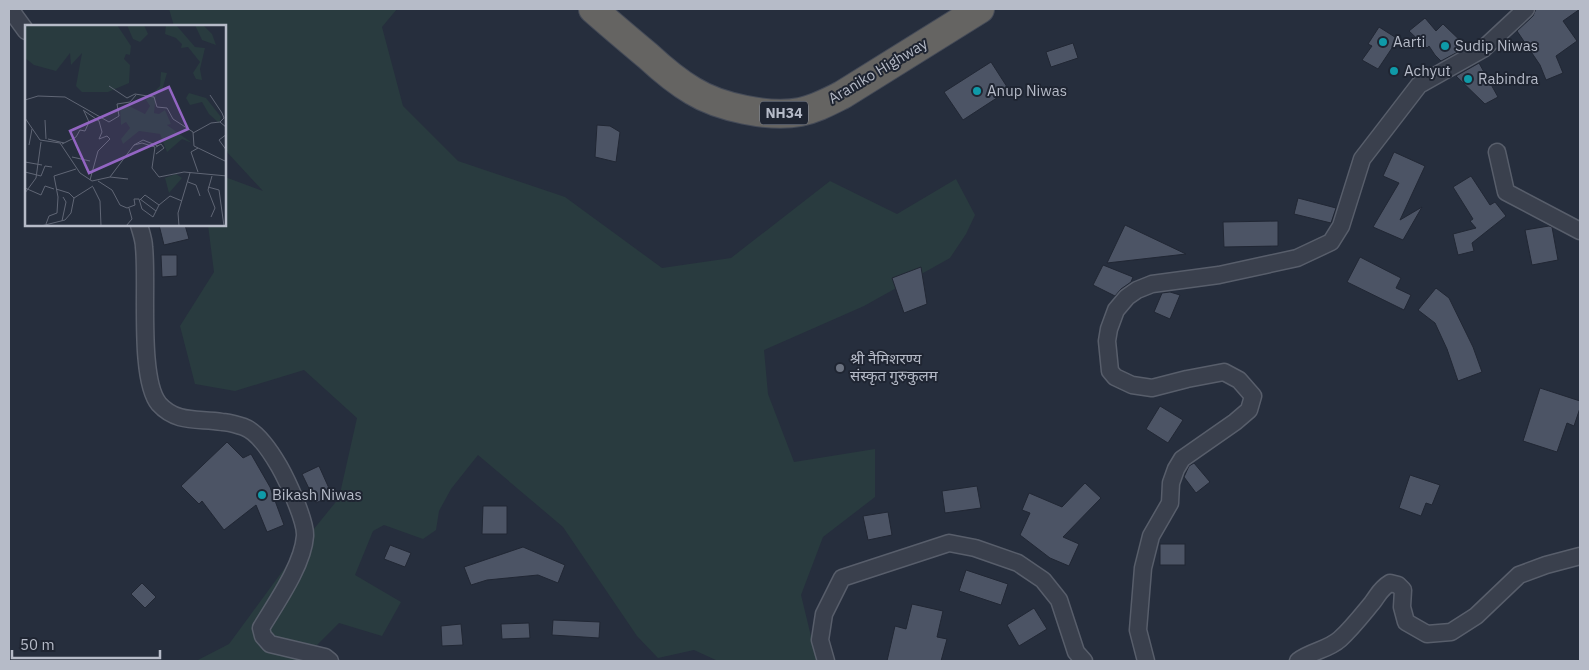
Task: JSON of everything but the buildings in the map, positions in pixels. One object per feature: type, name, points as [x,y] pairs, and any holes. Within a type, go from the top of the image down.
[{"type":"highway","name":"Araniko Highway","points":[[593,9],[674,78],[695,92],[728,105],[754,112],[779,113],[798,112],[821,106],[842,95],[980,9]]},
{"type":"street","points":[[10,9],[25,30]]},
{"type":"street","points":[[1146,661],[1138,630],[1142,568],[1151,536],[1170,503],[1171,483],[1176,469],[1182,459],[1249,410],[1253,396],[1239,380],[1224,372],[1152,388],[1132,385],[1115,377],[1110,371],[1107,341],[1116,310],[1127,297],[1137,290],[1152,284],[1219,275],[1297,258],[1331,242],[1341,226],[1362,159],[1419,86],[1483,49],[1526,9]]},
{"type":"street","points":[[1497,152],[1506,192],[1580,230]]},
{"type":"street","points":[[139,226],[144,246],[147,364],[151,390],[159,404],[176,416],[188,420],[223,422],[247,428],[268,447],[284,473],[304,522],[305,535],[303,549],[291,577],[261,628],[262,636],[270,644],[325,657],[330,661]]},
{"type":"street","points":[[826,661],[820,640],[824,614],[842,578],[949,543],[975,548],[1018,562],[1043,580],[1059,600],[1076,652],[1084,661]]},
{"type":"street","points":[[1298,661],[1306,655],[1339,640],[1374,600],[1381,588],[1390,584],[1398,586],[1403,590],[1402,607],[1406,622],[1427,634],[1450,632],[1476,616],[1519,575],[1546,565],[1580,556]]},
{"type":"shaded area","points":[[169,9],[397,9],[382,27],[403,106],[458,161],[565,197],[662,268],[731,258],[830,181],[897,214],[956,179],[975,215],[966,234],[950,258],[864,306],[764,350],[768,394],[794,462],[875,449],[875,497],[823,537],[801,595],[817,661],[718,661],[694,650],[658,658],[637,636],[563,527],[478,455],[451,489],[439,511],[436,530],[423,539],[384,525],[373,531],[355,575],[401,602],[382,636],[339,623],[301,661],[196,661],[229,644],[309,535],[339,498],[357,418],[304,370],[235,391],[195,384],[180,326],[214,272],[208,226],[226,226],[226,177],[263,191],[226,151],[226,25],[174,25]]},
{"type":"place","name":"Aarti","points":[[1383,42]]},
{"type":"place","name":"Sudip Niwas","points":[[1445,46]]},
{"type":"place","name":"Achyut","points":[[1394,71]]},
{"type":"place","name":"Rabindra","points":[[1468,79]]},
{"type":"place","name":"Anup Niwas","points":[[977,91]]},
{"type":"place","name":"श्री नैमिशरण्य संस्कृत गुरुकुलम","points":[[840,368]]},
{"type":"place","name":"Bikash Niwas","points":[[262,495]]}]
